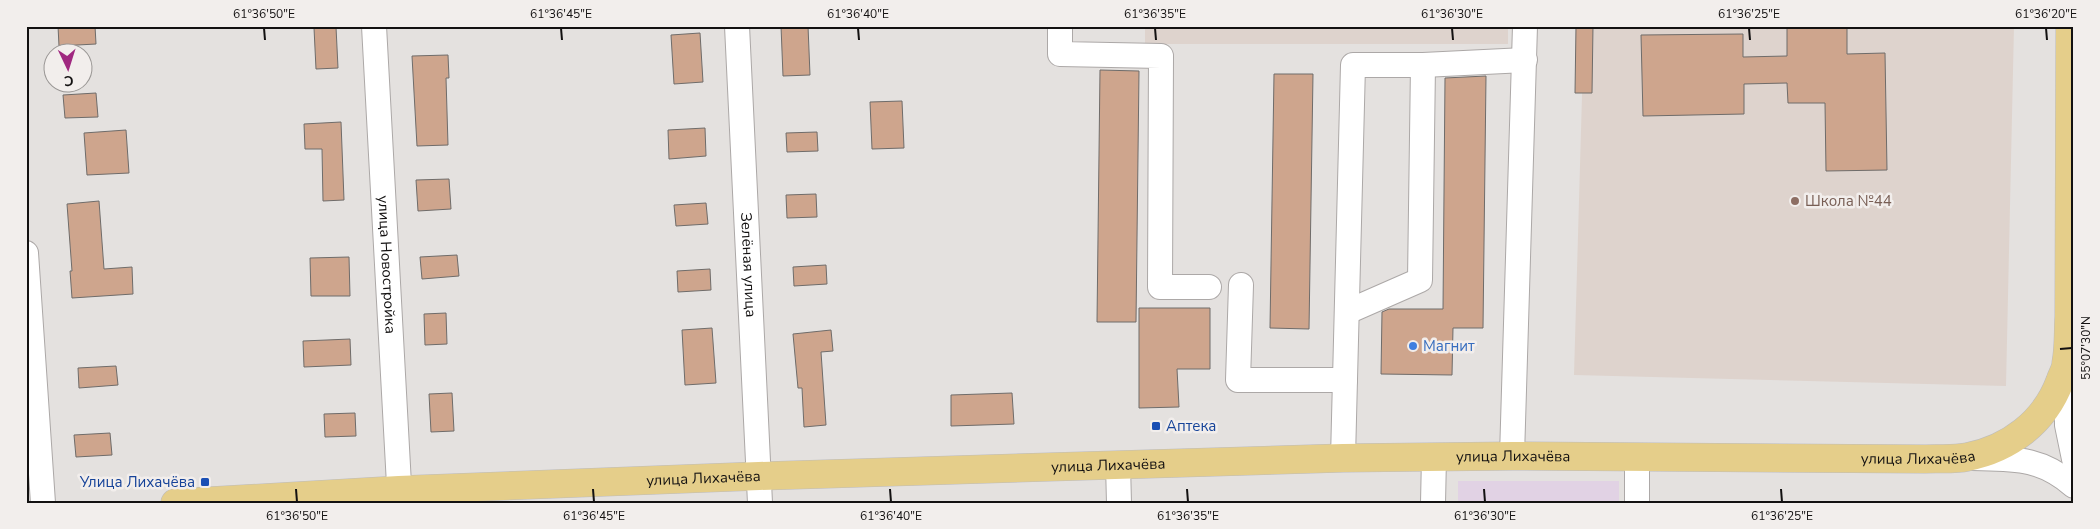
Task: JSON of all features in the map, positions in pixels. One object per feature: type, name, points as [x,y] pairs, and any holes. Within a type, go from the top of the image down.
[{"type":"main road","name":"улица Лихачёва","points":[[175,503],[399,496],[759,476],[1343,458],[1637,456],[1915,459],[1966,457],[1992,450],[2007,443],[2033,424],[2057,390],[2066,364],[2069,317],[2070,26]]},
{"type":"street","name":"улица Новостройка","points":[[374,26],[399,496]]},
{"type":"street","name":"Зелёная улица","points":[[737,26],[760,503]]},
{"type":"street","points":[[1060,26],[1060,54],[1161,56],[1160,288],[1209,288]]},
{"type":"street","points":[[1512,456],[1525,26]]},
{"type":"street","points":[[1343,458],[1353,65],[1423,65],[1525,60]]},
{"type":"street","points":[[1347,312],[1420,280],[1423,65]]},
{"type":"street","points":[[26,253],[43,503]]},
{"type":"street","points":[[1242,285],[1238,380],[1345,380]]},
{"type":"street","points":[[2066,364],[2067,424],[2074,460]]},
{"type":"street","points":[[1637,456],[1637,503]]},
{"type":"street","points":[[1433,503],[1434,457]]},
{"type":"street","points":[[1966,457],[2018,459],[2040,464],[2058,473],[2074,486]]},
{"type":"street","points":[[1118,465],[1119,503]]},
{"type":"shaded area","points":[[1145,26],[1508,26],[1508,44],[1145,44]]},
{"type":"shaded area","name":"Школа №44","points":[[1584,26],[2014,26],[2006,386],[1574,375]]},
{"type":"shaded area","points":[[1458,481],[1619,481],[1619,503],[1458,503]]},
{"type":"building","points":[[58,26],[95,26],[96,44],[92,44],[92,42],[59,42]]},
{"type":"building","points":[[781,26],[808,26],[810,75],[783,76]]},
{"type":"building","points":[[1576,26],[1593,26],[1592,93],[1575,93]]},
{"type":"building","points":[[1787,26],[1847,26],[1847,54],[1885,53],[1887,170],[1826,171],[1825,103],[1788,103],[1787,83],[1744,84],[1744,114],[1643,116],[1641,35],[1743,34],[1743,57],[1787,56]]},
{"type":"building","points":[[336,27],[338,68],[316,69],[314,28]]},
{"type":"building","points":[[700,33],[703,82],[674,84],[671,35]]},
{"type":"building","points":[[448,55],[449,78],[446,78],[448,145],[417,146],[412,56]]},
{"type":"building","points":[[1100,70],[1139,71],[1136,322],[1097,322]]},
{"type":"building","points":[[1274,74],[1313,74],[1309,329],[1270,328]]},
{"type":"building","points":[[1486,76],[1483,328],[1453,328],[1452,375],[1381,374],[1382,312],[1389,309],[1443,309],[1445,78]]},
{"type":"building","points":[[96,93],[98,117],[65,118],[63,95]]},
{"type":"building","points":[[902,101],[904,148],[872,149],[870,102]]},
{"type":"building","points":[[341,122],[344,200],[323,201],[322,149],[305,149],[304,124]]},
{"type":"building","points":[[705,128],[706,156],[669,159],[668,130]]},
{"type":"building","points":[[126,130],[129,173],[87,175],[84,133]]},
{"type":"building","points":[[817,132],[818,151],[787,152],[786,133]]},
{"type":"building","points":[[449,179],[451,209],[418,211],[416,180]]},
{"type":"building","points":[[816,194],[817,217],[787,218],[786,195]]},
{"type":"building","points":[[99,201],[104,269],[132,267],[133,294],[72,298],[67,204]]},
{"type":"building","points":[[706,203],[708,224],[676,226],[674,205]]},
{"type":"building","points":[[457,255],[459,276],[422,279],[420,257]]},
{"type":"building","points":[[349,257],[350,296],[311,296],[310,258]]},
{"type":"building","points":[[826,265],[827,284],[794,286],[793,267]]},
{"type":"building","points":[[710,269],[711,290],[678,292],[677,271]]},
{"type":"building","points":[[1139,308],[1210,308],[1210,369],[1177,369],[1179,407],[1139,408]]},
{"type":"building","points":[[446,313],[447,344],[425,345],[424,314]]},
{"type":"building","points":[[712,328],[716,383],[685,385],[682,330]]},
{"type":"building","points":[[831,330],[833,351],[821,352],[826,425],[804,427],[802,388],[798,388],[793,334]]},
{"type":"building","points":[[350,339],[351,365],[304,367],[303,341]]},
{"type":"building","points":[[116,366],[118,385],[79,388],[78,368]]},
{"type":"building","points":[[452,393],[454,431],[431,432],[429,394]]},
{"type":"building","points":[[1012,393],[1014,424],[951,426],[951,395]]},
{"type":"building","points":[[355,413],[356,436],[325,437],[324,414]]},
{"type":"building","points":[[110,433],[112,455],[76,457],[74,435]]},
{"type":"place","name":"Школа №44","points":[[1795,201]]},
{"type":"place","name":"Магнит","points":[[1413,346]]},
{"type":"place","name":"Аптека","points":[[1156,426]]},
{"type":"place","name":"Улица Лихачёва","points":[[205,482]]}]
